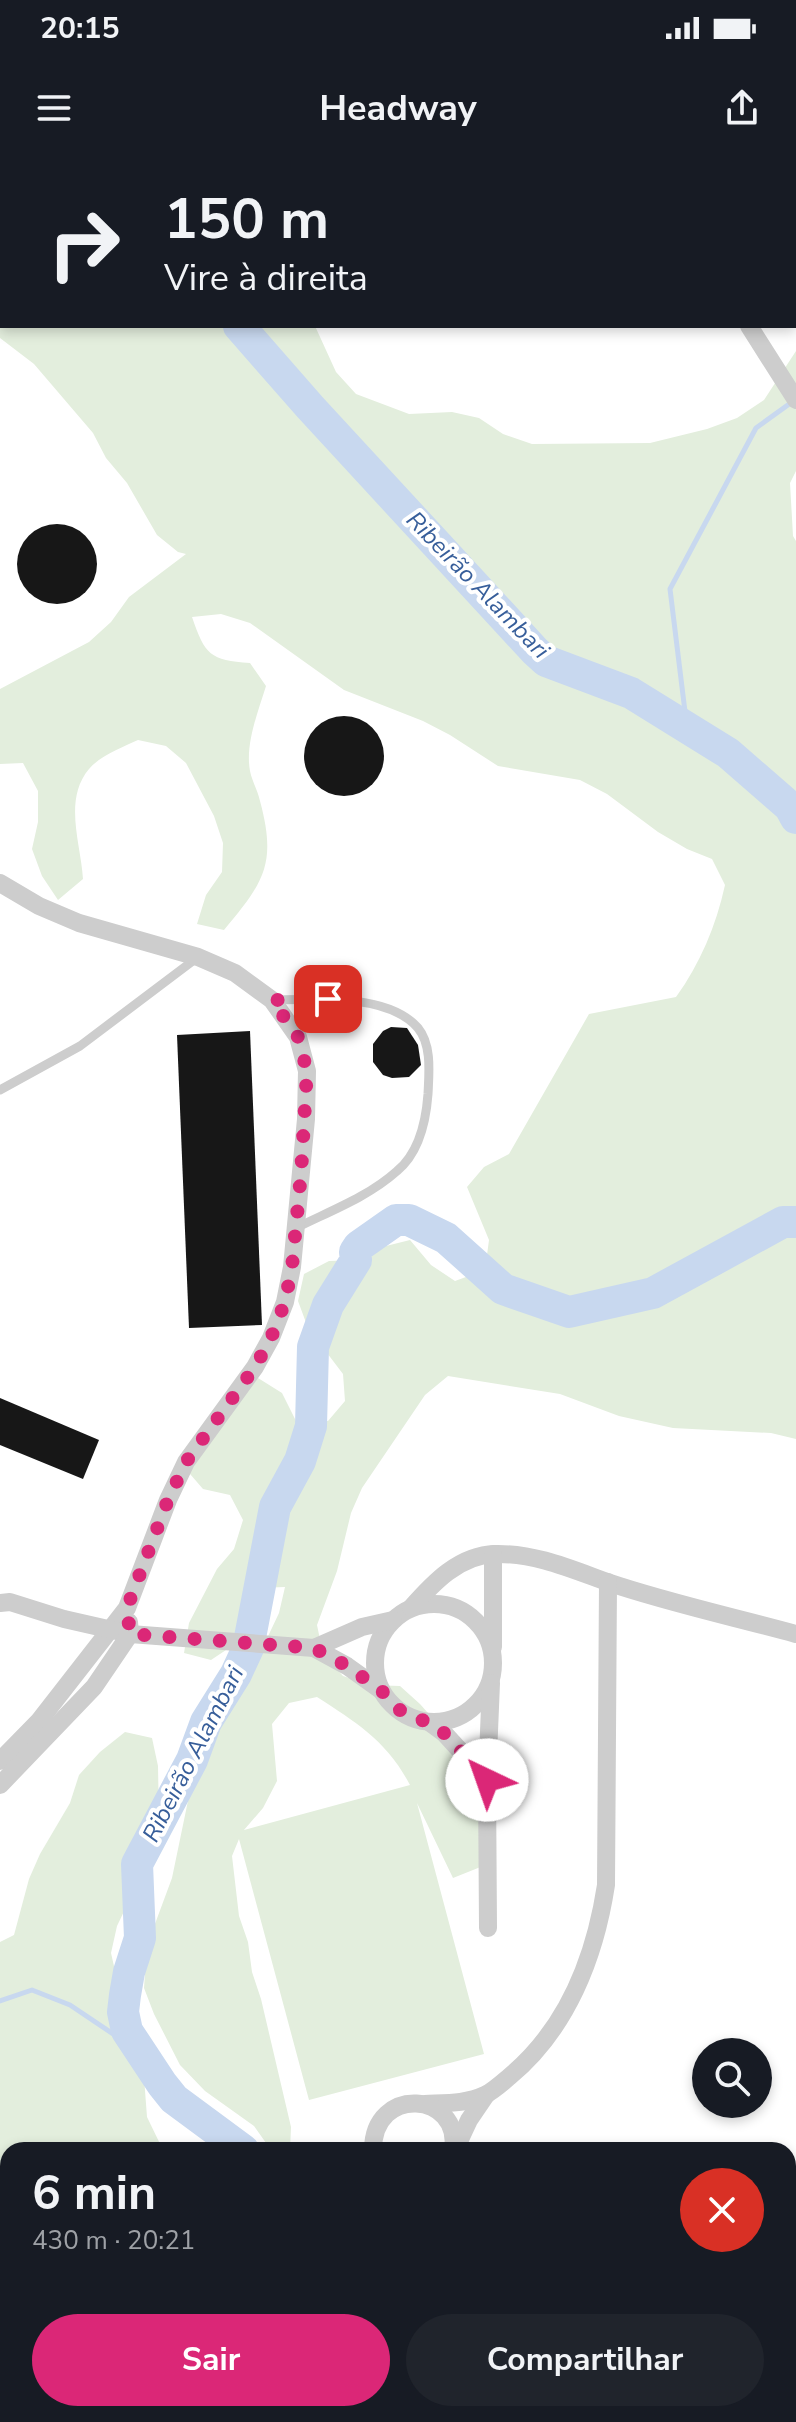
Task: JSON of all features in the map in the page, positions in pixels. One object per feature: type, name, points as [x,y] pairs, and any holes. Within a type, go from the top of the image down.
[{"type":"street","points":[[750,328],[792,394]]},
{"type":"street","points":[[0,883],[39,906],[79,923],[198,957],[235,973],[272,1000],[298,1037],[307,1071],[296,1228],[285,1302],[271,1338],[255,1367],[186,1462],[168,1500],[121,1632],[94,1687],[0,1785]]},
{"type":"street","points":[[488,1928],[487,1780],[493,1654],[493,1554]]},
{"type":"street","points":[[382,1691],[375,1673],[375,1653],[382,1635],[393,1620],[411,1608],[435,1579],[461,1563],[493,1554],[557,1563],[608,1582],[796,1634]]},
{"type":"street","points":[[458,2142],[486,2095],[537,2052],[554,2028],[587,1963],[600,1925],[606,1885],[608,1582]]},
{"type":"street","points":[[3,1601],[121,1632],[306,1647],[347,1666],[382,1691],[394,1706],[410,1717],[429,1722],[446,1721],[475,1705],[485,1693],[491,1677]]},
{"type":"street","points":[[411,1608],[432,1604],[453,1606],[472,1617],[486,1633],[493,1654]]},
{"type":"street","points":[[306,1647],[362,1627],[393,1620]]},
{"type":"street","points":[[0,1761],[121,1632]]},
{"type":"street","points":[[429,1722],[444,1733],[487,1780]]},
{"type":"street","points":[[373,2142],[378,2124],[398,2106],[458,2103],[486,2095]]},
{"type":"street","points":[[425,2104],[446,2118],[453,2142]]},
{"type":"lane","points":[[0,1090],[80,1046],[198,957]]},
{"type":"lane","points":[[272,1000],[328,999],[367,1003],[399,1013],[419,1029],[428,1050],[427,1113],[416,1147],[399,1169],[369,1192],[296,1228]]},
{"type":"green space","points":[[0,328],[316,328],[336,372],[356,394],[409,414],[452,412],[479,418],[503,434],[532,444],[650,443],[737,418],[764,400],[796,351],[796,471],[790,483],[793,536],[796,541],[796,1439],[771,1433],[673,1428],[619,1416],[560,1394],[448,1376],[425,1395],[362,1488],[351,1513],[337,1571],[317,1625],[323,1654],[343,1676],[371,1685],[400,1686],[420,1704],[459,1748],[481,1800],[483,1866],[453,1878],[417,1803],[484,2054],[309,2100],[239,1839],[232,1856],[239,1916],[248,1942],[252,1972],[291,2127],[290,2142],[265,2142],[254,2126],[205,2091],[180,2065],[144,1988],[152,1932],[172,1878],[195,1767],[204,1739],[237,1686],[254,1666],[279,1613],[285,1587],[258,1588],[238,1642],[211,1660],[184,1653],[189,1623],[217,1569],[234,1549],[243,1520],[230,1495],[203,1489],[184,1467],[258,1378],[282,1393],[296,1421],[328,1421],[345,1401],[343,1374],[308,1328],[298,1301],[304,1274],[329,1261],[357,1260],[382,1247],[410,1240],[431,1265],[455,1281],[485,1270],[489,1240],[467,1187],[484,1167],[509,1154],[589,1014],[676,997],[706,944],[725,885],[712,859],[658,832],[607,794],[580,780],[498,766],[423,721],[344,690],[250,623],[221,614],[192,617],[201,640],[217,657],[250,663],[266,686],[249,750],[250,771],[260,801],[267,841],[267,857],[257,885],[224,930],[197,924],[206,895],[222,872],[223,843],[214,816],[186,763],[166,746],[138,740],[100,760],[81,781],[75,808],[83,879],[58,900],[42,876],[32,849],[38,822],[38,791],[23,763],[0,764],[0,689],[89,642],[111,622],[129,597],[186,554],[178,552],[157,535],[93,433],[34,364],[0,338]],"holes":[[[317,1697],[358,1725],[391,1756],[410,1785],[244,1830],[263,1808],[277,1781],[272,1724],[289,1703]]]},
{"type":"green space","points":[[125,1732],[152,1738],[158,1766],[159,1821],[148,1847],[142,1874],[117,1926],[111,1953],[124,2010],[143,2064],[147,2117],[159,2142],[0,2142],[0,1942],[14,1935],[29,1879],[40,1854],[70,1803],[79,1775],[100,1752]]},
{"type":"building","points":[[49,524],[65,524],[86,535],[97,556],[97,572],[86,593],[65,604],[49,604],[35,598],[23,586],[17,572],[17,556],[23,542],[35,530]]},
{"type":"building","points":[[336,716],[352,716],[373,727],[384,748],[384,764],[373,785],[352,796],[336,796],[322,790],[310,778],[304,764],[304,748],[310,734],[322,722]]},
{"type":"building","points":[[391,1027],[407,1028],[418,1045],[421,1065],[409,1077],[383,1075],[373,1062],[373,1044],[383,1031]]},
{"type":"building","points":[[250,1031],[262,1325],[189,1328],[177,1035]]},
{"type":"building","points":[[0,1398],[99,1440],[83,1479],[0,1445]]},
{"type":"waterway","name":"Ribeirão Alambari","points":[[241,328],[546,661],[631,693],[728,753],[790,807],[796,818]]},
{"type":"waterway","points":[[687,728],[670,589],[756,428],[792,402]]},
{"type":"waterway","name":"Ribeirão Alambari","points":[[232,2142],[174,2099],[127,2031],[123,2012],[125,1995],[140,1938],[137,1864],[192,1760],[206,1722],[248,1648],[275,1507],[300,1461],[311,1426],[313,1347],[328,1305],[356,1260],[355,1252],[396,1220],[409,1220],[446,1238],[503,1289],[569,1312],[653,1293],[783,1222],[796,1222]]},
{"type":"waterway","points":[[0,2001],[32,1990],[70,2005],[140,2052]]},
{"type":"route","points":[[328,999],[272,1000],[298,1037],[307,1071],[301,1174],[292,1267],[285,1302],[255,1367],[186,1462],[168,1500],[127,1608],[130,1634],[314,1648],[347,1666],[382,1691],[394,1706],[410,1717],[429,1722],[444,1733],[487,1780]]}]
